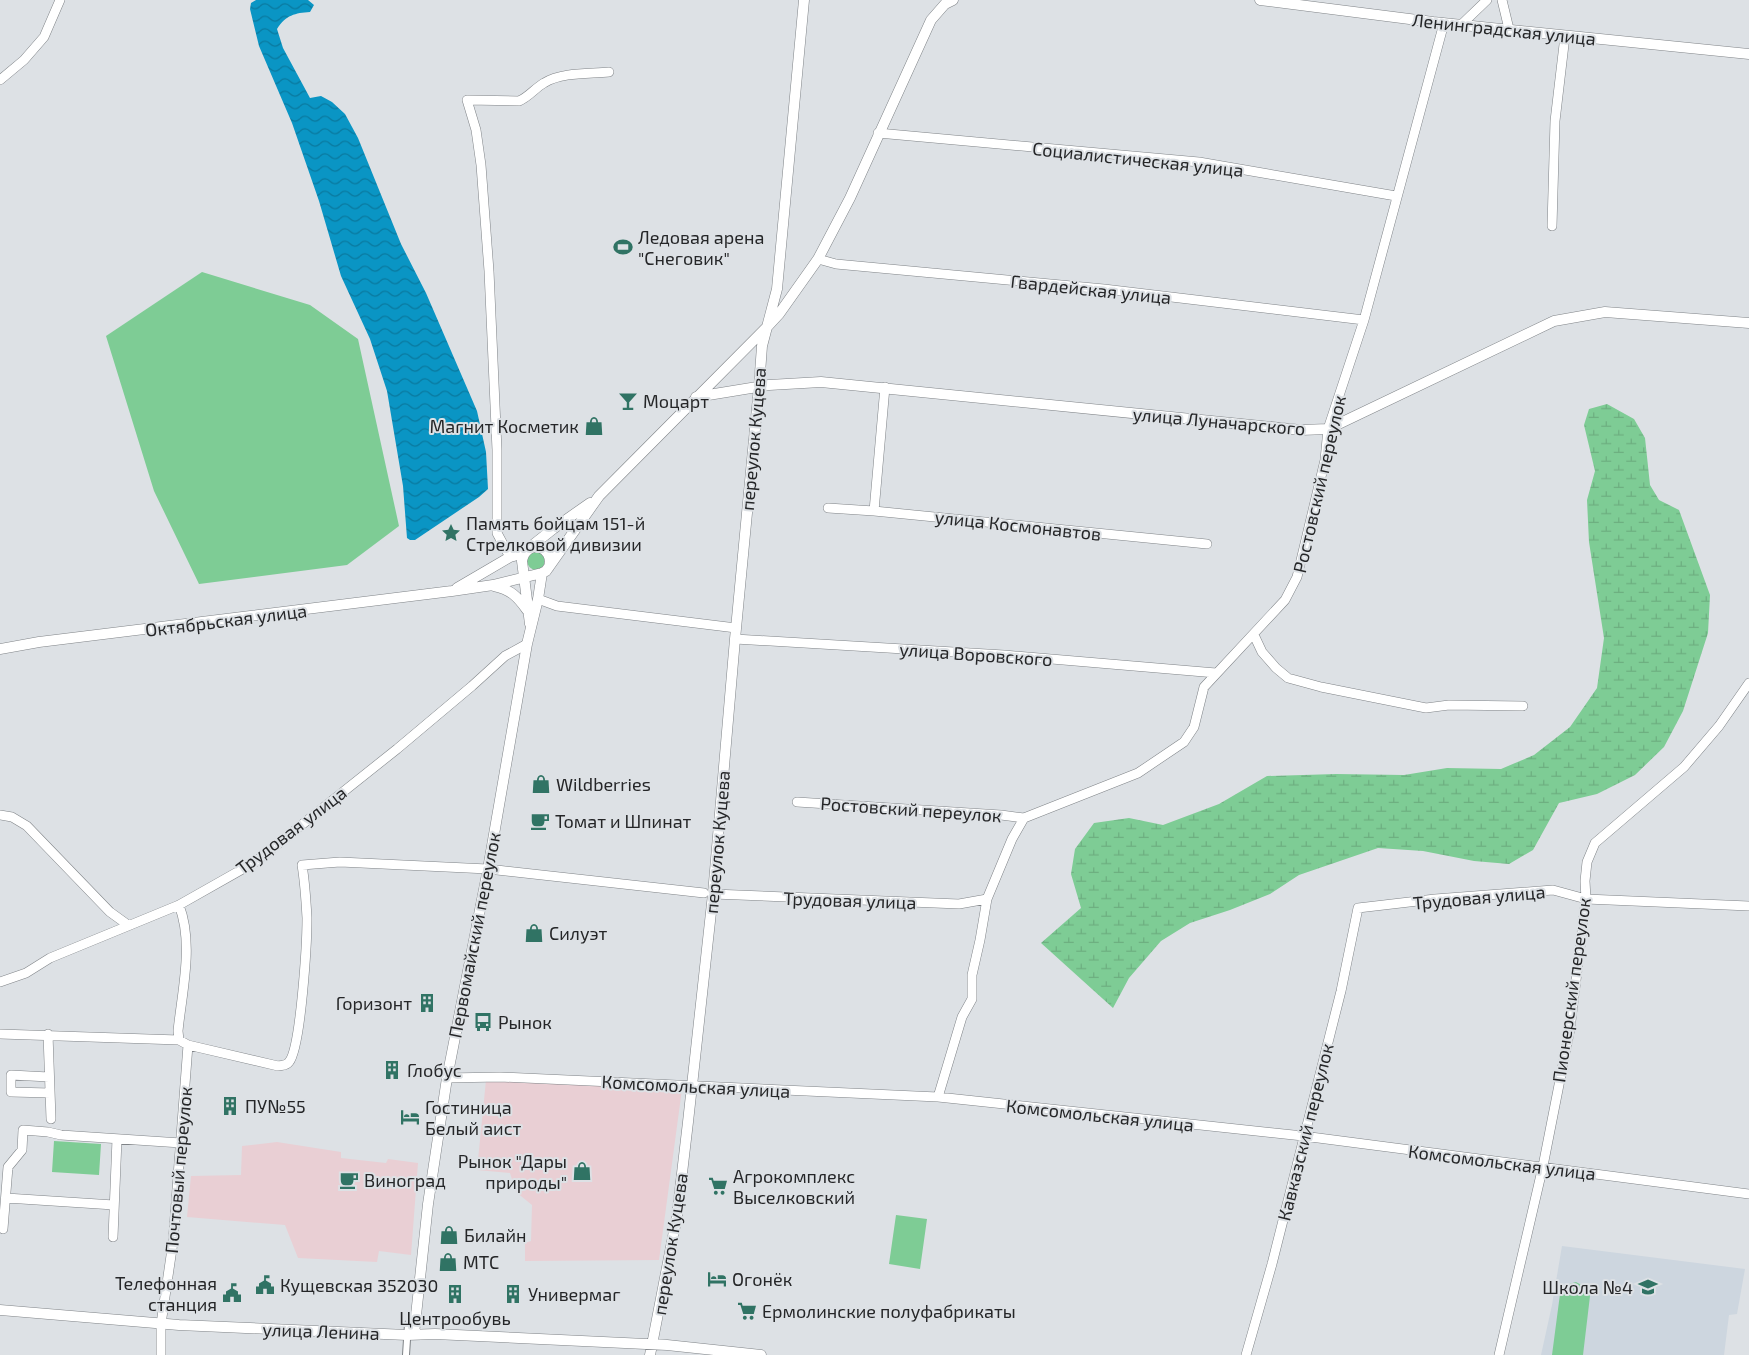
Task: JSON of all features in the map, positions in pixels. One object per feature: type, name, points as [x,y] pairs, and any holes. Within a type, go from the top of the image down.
[{"type":"street","points":[[0,80],[24,60],[44,38],[60,0]]},
{"type":"street","name":"переулок Куцева","points":[[651,1350],[677,1216],[735,639],[760,361],[778,282],[804,0]]},
{"type":"street","name":"переулок Куцева","points":[[767,327],[779,314],[818,259],[850,198],[931,20],[945,4],[953,0]]},
{"type":"street","name":"Ленинградская улица","points":[[1260,0],[1444,23],[1749,54]]},
{"type":"street","points":[[1462,24],[1488,0]]},
{"type":"street","points":[[1502,0],[1509,29]]},
{"type":"street","name":"Ростовский переулок","points":[[797,802],[1024,818],[1045,808],[1138,773],[1184,742],[1194,727],[1204,687],[1285,600],[1297,577],[1325,460],[1328,429],[1364,320],[1444,23]]},
{"type":"street","points":[[1552,226],[1555,121],[1565,36]]},
{"type":"street","points":[[510,557],[498,533],[497,450],[489,271],[480,156],[476,130],[467,100],[519,101],[527,98],[544,82],[564,76],[609,72]]},
{"type":"street","name":"Социалистическая улица","points":[[878,133],[1199,162],[1396,196]]},
{"type":"street","name":"Гвардейская улица","points":[[818,259],[836,264],[1104,289],[1364,320]]},
{"type":"street","name":"улица Луначарского","points":[[696,397],[759,387],[821,382],[1301,430],[1328,429],[1554,321],[1605,312],[1749,323]]},
{"type":"street","name":"Первомайский переулок","points":[[530,626],[527,610],[538,573],[599,496],[767,327]]},
{"type":"street","points":[[874,511],[885,388]]},
{"type":"street","name":"Первомайский переулок","points":[[538,573],[523,565],[526,551],[599,496]]},
{"type":"street","name":"улица Космонавтов","points":[[828,508],[1207,544]]},
{"type":"street","points":[[526,551],[536,547],[545,550],[550,558],[538,573]]},
{"type":"street","name":"Октябрьская улица","points":[[452,591],[510,557],[526,551]]},
{"type":"street","name":"Первомайский переулок","points":[[406,1355],[411,1334],[447,1078],[488,869],[530,626],[538,599],[538,573]]},
{"type":"street","name":"Октябрьская улица","points":[[0,648],[452,591],[493,585],[538,573]]},
{"type":"street","points":[[493,585],[505,588],[513,593],[527,610]]},
{"type":"street","points":[[538,599],[558,606],[736,628]]},
{"type":"street","points":[[1254,635],[1262,652],[1288,678],[1321,687],[1426,708],[1449,705],[1523,706]]},
{"type":"street","name":"улица Воровского","points":[[735,639],[1004,655],[1216,673]]},
{"type":"street","name":"Трудовая улица","points":[[0,982],[26,973],[50,958],[179,905],[255,862],[397,749],[505,656],[527,644]]},
{"type":"street","name":"Пионерский переулок","points":[[1499,1355],[1542,1166],[1570,1029],[1586,899],[1587,862],[1595,843],[1684,767],[1718,726],[1749,683]]},
{"type":"street","points":[[0,815],[12,817],[27,826],[110,912],[128,925]]},
{"type":"street","name":"Ростовский переулок","points":[[938,1097],[962,1017],[972,999],[972,975],[987,899],[1012,839],[1024,818]]},
{"type":"street","name":"Трудовая улица","points":[[188,1045],[278,1066],[286,1065],[290,1061],[293,1055],[301,1015],[306,939],[306,901],[302,865],[340,862],[488,869],[708,893],[958,904],[987,899]]},
{"type":"street","name":"Трудовая улица","points":[[1358,908],[1435,899],[1553,890],[1586,899],[1749,906]]},
{"type":"street","points":[[179,905],[184,922],[186,954],[178,1031],[179,1040]]},
{"type":"street","name":"Кавказский переулок","points":[[1246,1355],[1272,1264],[1340,991],[1358,908]]},
{"type":"street","points":[[0,1034],[48,1034],[179,1040],[188,1045]]},
{"type":"street","points":[[48,1034],[51,1119]]},
{"type":"street","name":"Почтовый переулок","points":[[161,1355],[161,1324],[173,1242],[188,1045]]},
{"type":"street","points":[[49,1077],[10,1075],[11,1092],[50,1093]]},
{"type":"street","name":"Комсомольская улица","points":[[447,1078],[500,1077],[938,1097],[1303,1136],[1749,1194]]},
{"type":"street","points":[[4,1229],[8,1167],[22,1150],[23,1130],[181,1143]]},
{"type":"street","points":[[113,1237],[117,1139]]},
{"type":"street","points":[[6,1198],[114,1205]]},
{"type":"street","name":"улица Ленина","points":[[0,1310],[161,1324],[444,1334],[651,1350],[667,1345],[762,1355]]},
{"type":"street","name":"Первомайский переулок","points":[[408,1324],[411,1334]]},
{"type":"shaded area","name":"Рынок \"Дары природы\"","points":[[486,1080],[682,1089],[659,1260],[525,1261],[525,1243],[531,1241],[532,1205],[516,1192],[510,1173],[477,1170]]},
{"type":"shaded area","points":[[277,1142],[341,1152],[341,1158],[386,1163],[388,1159],[418,1163],[411,1255],[379,1251],[377,1262],[298,1258],[285,1225],[187,1217],[191,1176],[241,1175],[242,1146]]},
{"type":"shaded area","name":"Школа №4","points":[[1562,1246],[1745,1269],[1737,1314],[1729,1315],[1724,1355],[1541,1355]]},
{"type":"green space","points":[[202,272],[310,305],[358,339],[399,526],[347,565],[199,584],[154,491],[106,336]]},
{"type":"green space","points":[[1607,404],[1634,419],[1645,438],[1650,485],[1659,500],[1679,510],[1710,595],[1708,633],[1683,711],[1664,747],[1635,775],[1597,794],[1559,803],[1533,850],[1509,864],[1474,861],[1423,851],[1378,848],[1299,875],[1270,894],[1190,923],[1161,941],[1129,978],[1113,1008],[1041,943],[1081,908],[1071,874],[1075,849],[1094,823],[1129,818],[1163,825],[1219,804],[1267,776],[1404,775],[1447,768],[1501,769],[1534,755],[1570,727],[1597,688],[1604,638],[1589,542],[1587,500],[1595,471],[1584,425],[1589,409]]},
{"type":"green space","points":[[536,552],[542,555],[545,561],[542,567],[536,570],[530,567],[527,561],[530,555]]},
{"type":"green space","points":[[54,1141],[101,1144],[99,1175],[52,1172]]},
{"type":"green space","points":[[896,1215],[927,1219],[920,1269],[889,1264]]},
{"type":"green space","points":[[1576,1282],[1585,1287],[1590,1296],[1583,1355],[1552,1355],[1560,1294],[1566,1285]]},
{"type":"water","points":[[256,0],[308,0],[314,5],[310,12],[291,16],[280,24],[277,29],[283,48],[310,98],[321,96],[332,102],[345,114],[358,138],[401,244],[426,293],[477,411],[486,452],[488,489],[415,540],[407,538],[403,486],[387,391],[370,339],[341,276],[319,201],[292,123],[259,46],[250,9],[251,3]]},
{"type":"place","name":"Ледовая арена \"Снеговик\"","points":[[623,247]]},
{"type":"place","name":"Моцарт","points":[[628,401]]},
{"type":"place","name":"Магнит Косметик","points":[[594,426]]},
{"type":"place","name":"Память бойцам 151-й Стрелковой дивизии","points":[[451,533]]},
{"type":"place","name":"Wildberries","points":[[541,784]]},
{"type":"place","name":"Томат и Шпинат","points":[[540,821]]},
{"type":"place","name":"Силуэт","points":[[534,933]]},
{"type":"place","name":"Горизонт","points":[[427,1003]]},
{"type":"place","name":"Рынок","points":[[483,1022]]},
{"type":"place","name":"Глобус","points":[[392,1070]]},
{"type":"place","name":"ПУ№55","points":[[230,1106]]},
{"type":"place","name":"Гостиница Белый аист","points":[[410,1117]]},
{"type":"place","name":"Рынок \"Дары природы\"","points":[[582,1171]]},
{"type":"place","name":"Виноград","points":[[349,1180]]},
{"type":"place","name":"Агрокомплекс Выселковский","points":[[718,1186]]},
{"type":"place","name":"Билайн","points":[[449,1235]]},
{"type":"place","name":"МТС","points":[[448,1262]]},
{"type":"place","name":"Огонёк","points":[[717,1279]]},
{"type":"place","name":"Кущевская 352030","points":[[265,1285]]},
{"type":"place","name":"Школа №4","points":[[1648,1287]]},
{"type":"place","name":"Телефонная станция","points":[[232,1293]]},
{"type":"place","name":"Центрообувь","points":[[455,1294]]},
{"type":"place","name":"Универмаг","points":[[513,1294]]},
{"type":"place","name":"Ермолинские полуфабрикаты","points":[[747,1311]]}]
